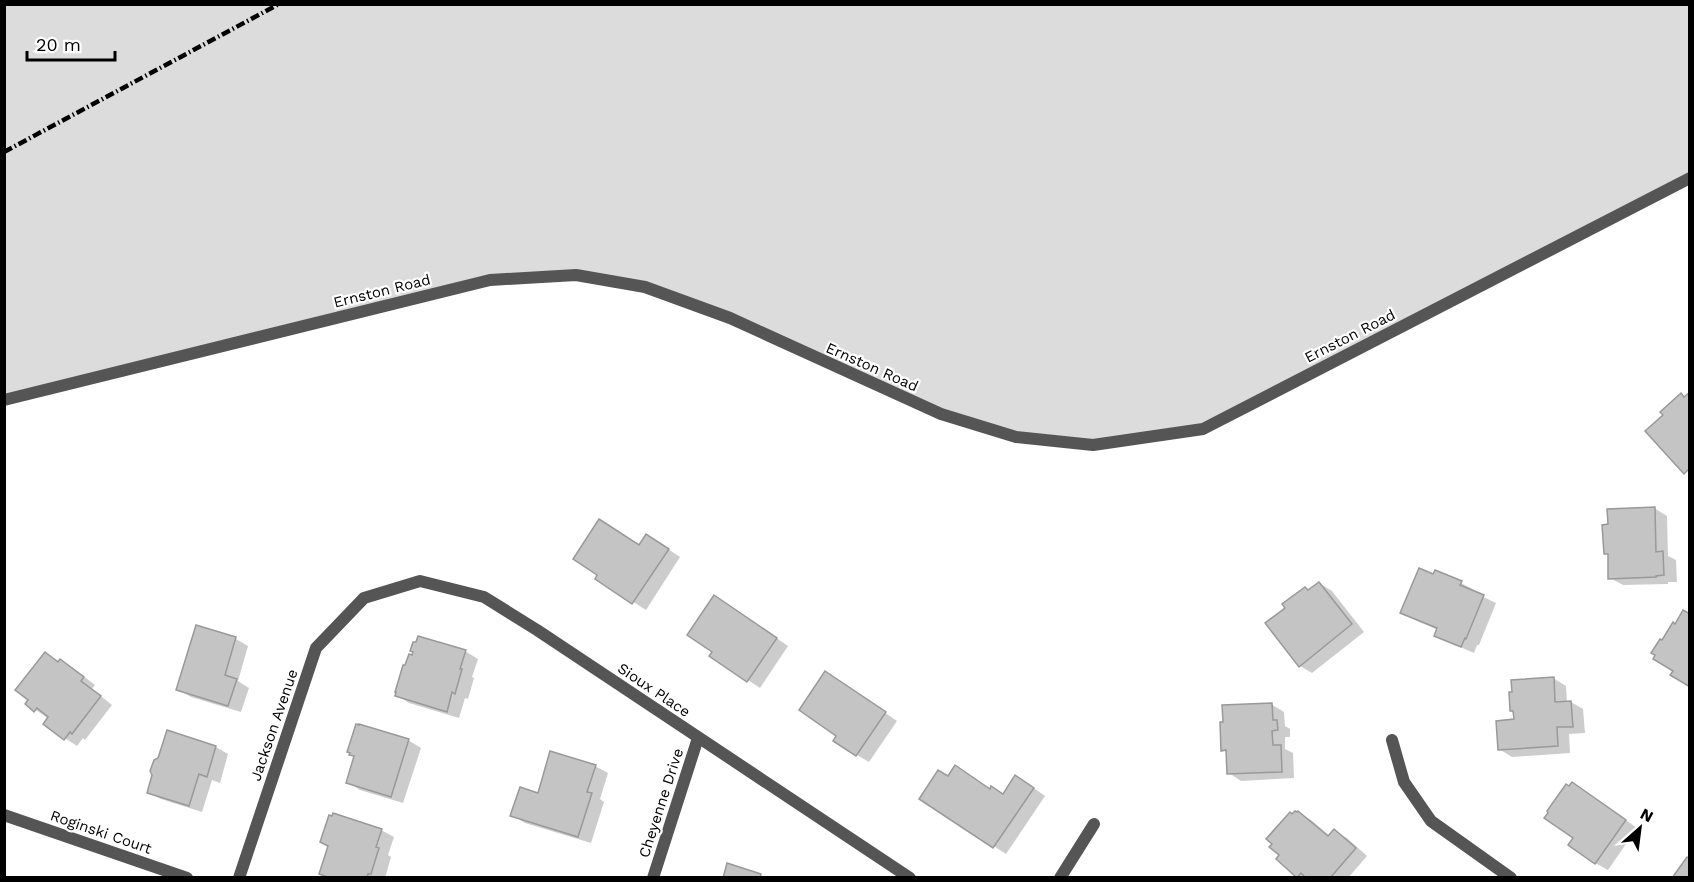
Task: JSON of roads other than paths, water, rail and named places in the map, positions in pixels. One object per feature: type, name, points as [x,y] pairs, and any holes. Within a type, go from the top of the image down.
[{"type":"street","name":"Ernston Road","points":[[4,400],[490,280],[576,275],[645,287],[730,318],[941,414],[1016,437],[1093,445],[1203,429],[1689,177]]},
{"type":"street","name":"Sioux Place","points":[[364,598],[420,581],[484,597],[910,878]]},
{"type":"street","name":"Jackson Avenue","points":[[239,878],[316,648],[364,598]]},
{"type":"street","name":"Cheyenne Drive","points":[[653,878],[698,738]]},
{"type":"street","points":[[1392,740],[1404,782],[1431,821],[1511,878]]},
{"type":"street","name":"Roginski Court","points":[[4,815],[187,878]]},
{"type":"street","points":[[1060,878],[1094,824]]},
{"type":"railway","points":[[4,152],[279,4]]}]
